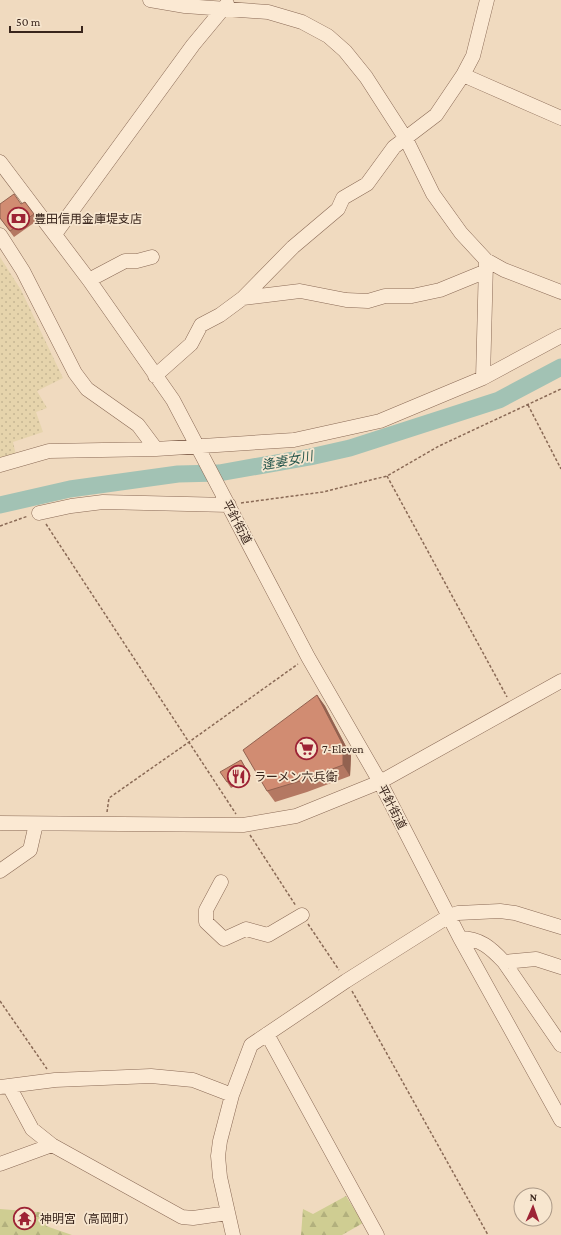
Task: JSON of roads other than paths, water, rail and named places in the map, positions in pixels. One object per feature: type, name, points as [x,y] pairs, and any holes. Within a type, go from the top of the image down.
[{"type":"street","points":[[150,0],[185,6],[226,4],[268,12],[302,22],[328,36],[345,51],[366,77],[406,139],[433,194],[485,266],[485,342],[483,378]]},
{"type":"street","points":[[155,376],[192,344],[200,325],[220,315],[243,298],[293,247],[338,208],[343,198],[367,184],[394,147],[436,115],[463,75],[473,56],[479,39],[487,0]]},
{"type":"street","points":[[55,234],[193,45],[226,4]]},
{"type":"street","points":[[463,75],[561,118]]},
{"type":"street","points":[[0,162],[89,280],[173,400],[196,446]]},
{"type":"street","points":[[0,235],[23,271],[75,373],[87,389],[138,426],[156,449]]},
{"type":"street","points":[[89,280],[125,261],[136,261],[152,257]]},
{"type":"street","points":[[243,298],[300,290],[346,300],[368,301],[384,296],[412,296],[440,290],[485,266],[504,270],[561,292]]},
{"type":"street","points":[[0,465],[49,451],[156,449],[294,440],[380,421],[483,378],[561,336]]},
{"type":"street","name":"平針街道","points":[[196,446],[308,657],[380,782],[460,938],[561,1120]]},
{"type":"street","points":[[39,514],[71,506],[103,502],[226,500]]},
{"type":"street","points":[[0,823],[243,825],[296,816],[380,782],[561,681]]},
{"type":"street","points":[[0,871],[30,850],[36,824]]},
{"type":"street","points":[[221,882],[206,910],[206,922],[224,939],[246,929],[268,934],[302,915]]},
{"type":"street","points":[[233,1235],[220,1177],[218,1156],[223,1125],[232,1095],[251,1046],[346,981],[449,916],[458,913],[500,911],[561,927]]},
{"type":"street","points":[[460,938],[479,941],[493,950],[504,962],[561,1044]]},
{"type":"street","points":[[504,962],[536,959],[561,968]]},
{"type":"street","points":[[267,1034],[376,1235]]},
{"type":"street","points":[[228,1213],[193,1218],[182,1217],[52,1145],[32,1129],[4,1087],[55,1080],[151,1076],[193,1080],[232,1095]]},
{"type":"street","points":[[0,1164],[52,1145]]},
{"type":"waterway","name":"逢妻女川","points":[[0,505],[70,489],[178,474],[219,473],[310,457],[350,448],[499,400],[561,367]]},
{"type":"place","name":"豊田信用金庫堤支店","points":[[19,219]]},
{"type":"place","name":"7-Eleven","points":[[307,749]]},
{"type":"place","name":"ラーメン六兵衛","points":[[238,777]]},
{"type":"place","name":"神明宮（高岡町）","points":[[24,1219]]}]
